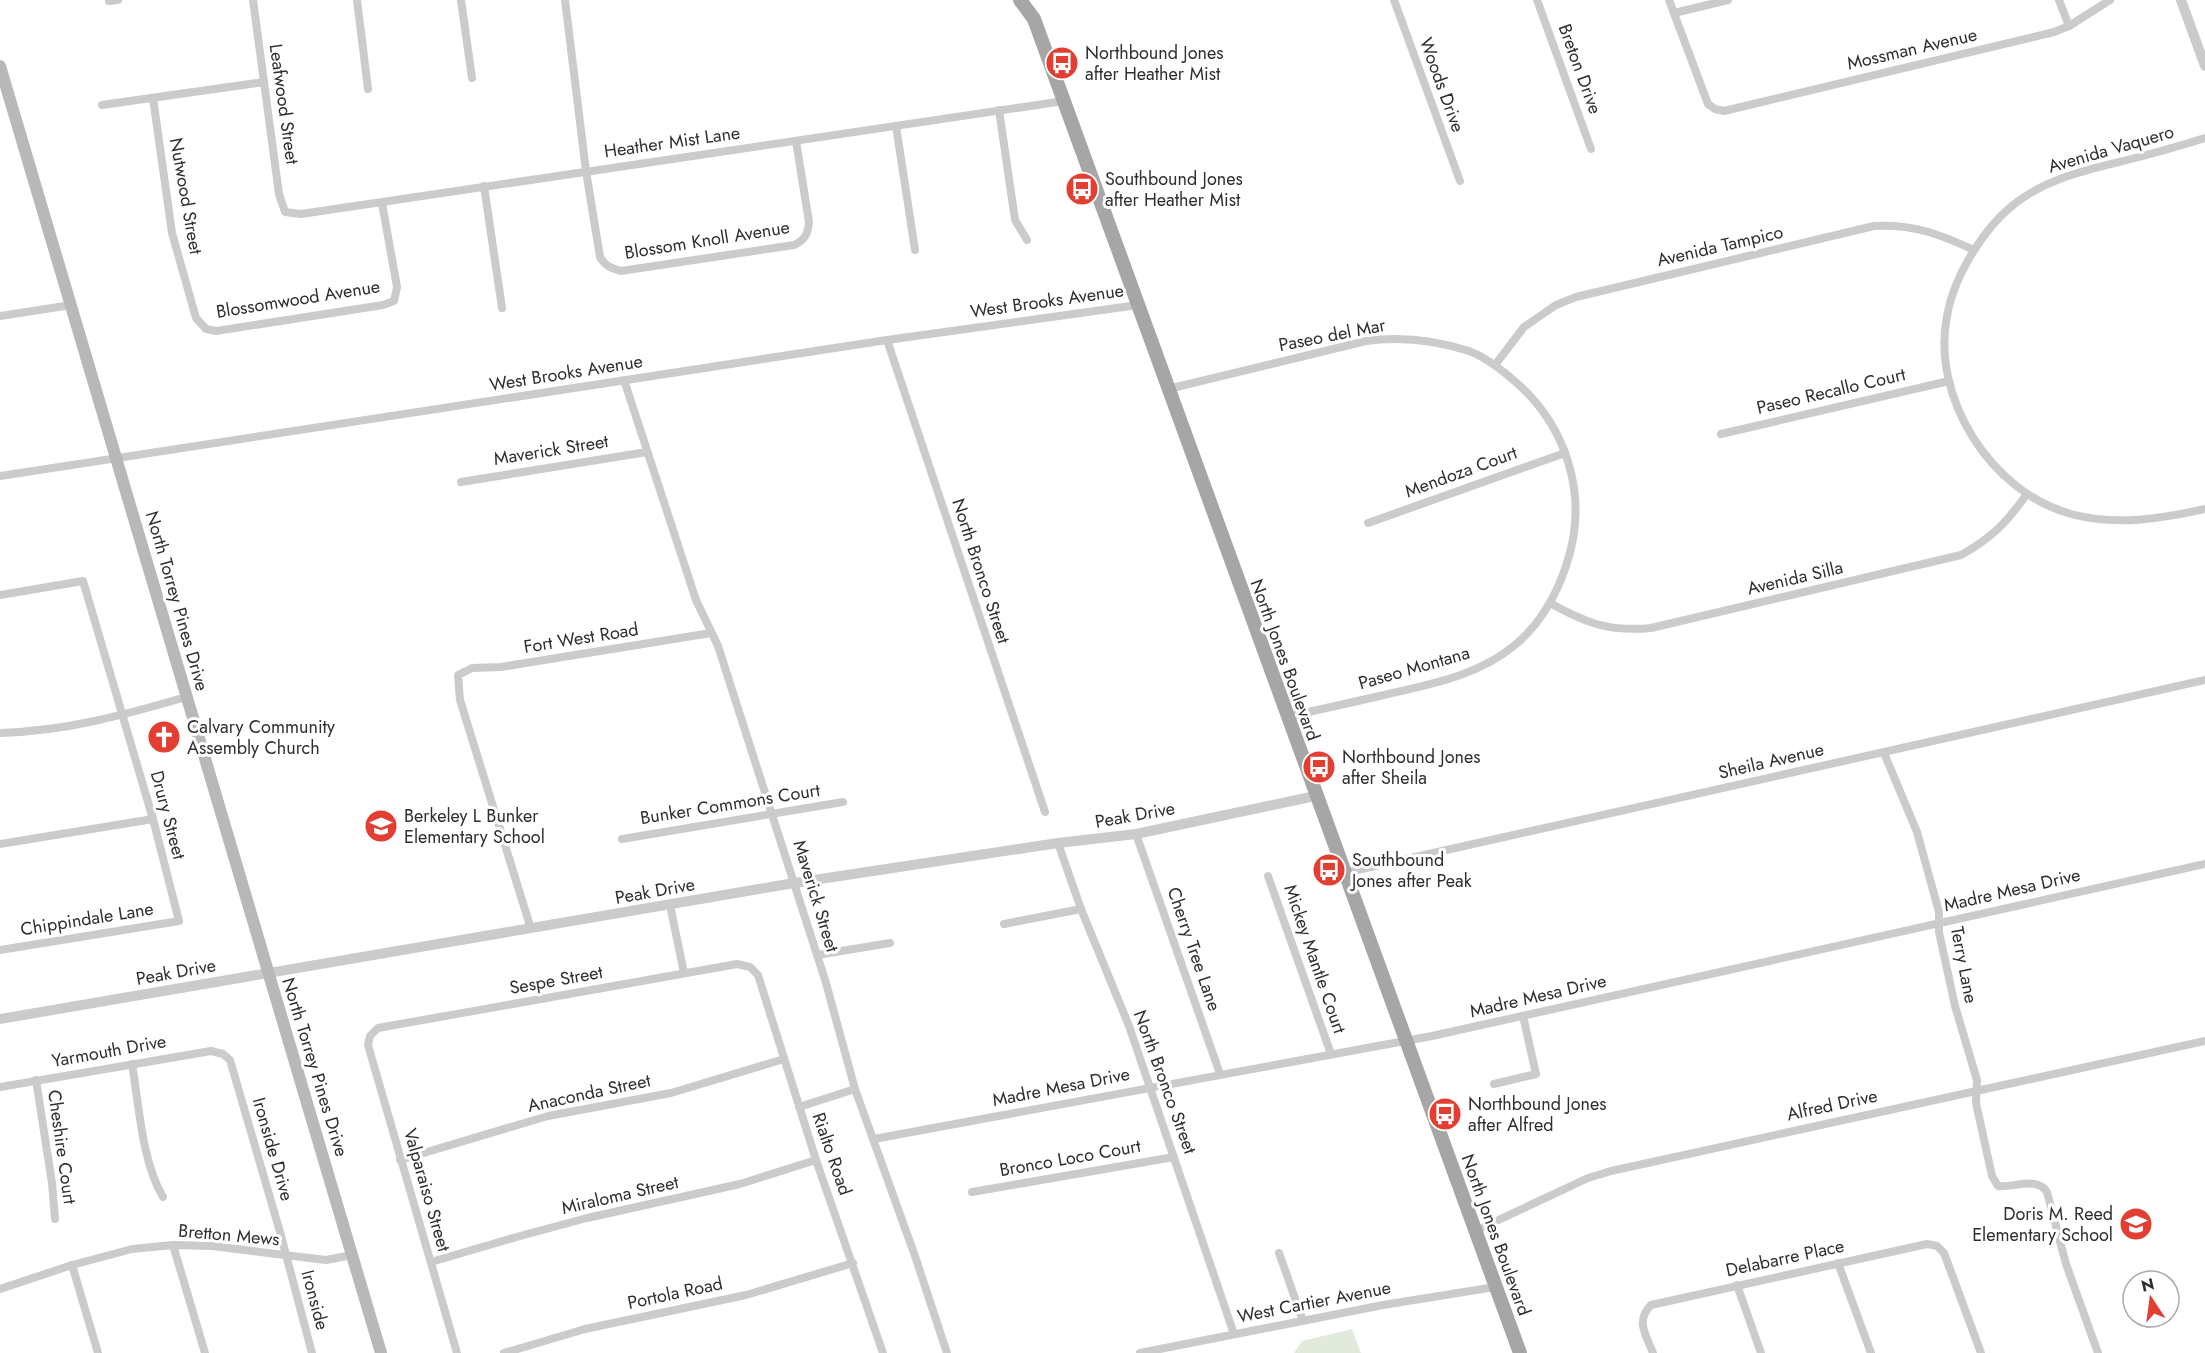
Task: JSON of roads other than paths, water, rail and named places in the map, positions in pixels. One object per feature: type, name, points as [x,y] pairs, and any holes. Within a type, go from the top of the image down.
[{"type":"main road","name":"North Jones Boulevard","points":[[1020,0],[1033,7],[1064,101],[1286,717],[1520,1353]]},
{"type":"main road","name":"North Torrey Pines Drive","points":[[0,66],[381,1353]]},
{"type":"street","points":[[108,1],[118,0]]},
{"type":"street","name":"Leafwood Street","points":[[253,0],[279,194],[285,212]]},
{"type":"street","points":[[357,0],[368,89]]},
{"type":"street","points":[[462,0],[472,78]]},
{"type":"street","points":[[565,0],[586,171]]},
{"type":"street","name":"Woods Drive","points":[[1394,0],[1460,181]]},
{"type":"street","name":"Breton Drive","points":[[1537,0],[1591,149]]},
{"type":"street","points":[[1670,0],[1674,13],[1728,0]]},
{"type":"street","points":[[2059,0],[2069,26]]},
{"type":"street","name":"Mossman Avenue","points":[[1674,13],[1708,104],[1724,111],[2054,32],[2069,26],[2110,0]]},
{"type":"street","points":[[2181,0],[2205,66]]},
{"type":"street","points":[[102,105],[264,82]]},
{"type":"street","name":"Nutwood Street","points":[[153,98],[172,233],[196,318],[206,329]]},
{"type":"street","name":"Heather Mist Lane","points":[[285,212],[301,214],[382,203],[1064,101]]},
{"type":"street","points":[[999,110],[1015,220],[1027,240]]},
{"type":"street","points":[[897,126],[915,250]]},
{"type":"street","name":"Avenida Vaquero","points":[[2205,138],[2058,179],[2017,202],[1982,236],[1957,284],[1947,315],[1945,351],[1949,381],[1964,419],[1979,446],[1993,465],[2027,494],[2069,513],[2097,520],[2146,520],[2205,509]]},
{"type":"street","name":"Blossom Knoll Avenue","points":[[586,171],[600,257],[603,264],[621,271],[794,245],[800,242],[807,234],[809,222],[796,141]]},
{"type":"street","points":[[484,186],[502,308]]},
{"type":"street","name":"Blossomwood Avenue","points":[[206,329],[227,329],[382,305],[394,301],[397,287],[382,203]]},
{"type":"street","name":"Avenida Tampico","points":[[1495,364],[1524,327],[1556,305],[1575,297],[1851,231],[1874,226],[1895,225],[1936,233],[1974,250]]},
{"type":"street","points":[[0,316],[71,305]]},
{"type":"street","name":"West Brooks Avenue","points":[[0,476],[887,340],[1137,305]]},
{"type":"street","name":"Paseo del Mar","points":[[1168,389],[1366,341],[1388,338],[1426,340],[1470,352],[1495,364],[1525,390],[1553,424],[1565,453]]},
{"type":"street","name":"North Bronco Street","points":[[887,340],[1045,812]]},
{"type":"street","name":"Maverick Street","points":[[624,380],[696,600],[718,646],[817,956],[855,1089],[947,1353]]},
{"type":"street","name":"Paseo Recallo Court","points":[[1720,434],[1949,381]]},
{"type":"street","name":"Maverick Street","points":[[461,482],[647,452]]},
{"type":"street","name":"Mendoza Court","points":[[1368,523],[1565,453]]},
{"type":"street","name":"Paseo Montana","points":[[1286,717],[1423,686],[1472,672],[1516,644],[1535,625],[1558,590],[1572,548],[1576,514],[1572,474],[1565,453]]},
{"type":"street","name":"Avenida Silla","points":[[1550,603],[1580,620],[1606,627],[1632,630],[1662,626],[1961,555],[1985,542],[2008,520],[2027,494]]},
{"type":"street","name":"Drury Street","points":[[0,595],[83,581],[153,819],[179,921]]},
{"type":"street","name":"Fort West Road","points":[[531,929],[460,700],[458,675],[472,668],[501,667],[711,633]]},
{"type":"street","name":"Sheila Avenue","points":[[1344,873],[2205,680]]},
{"type":"street","points":[[0,733],[89,724],[186,697]]},
{"type":"street","name":"Terry Lane","points":[[1884,753],[1917,832],[1939,912],[1939,924],[1955,1006],[1977,1080],[1976,1103],[1992,1176],[1998,1186],[2037,1183],[2047,1192],[2066,1264],[2098,1353]]},
{"type":"street","name":"Peak Drive","points":[[0,1019],[794,883],[1058,843],[1136,834],[1315,796]]},
{"type":"street","name":"Bunker Commons Court","points":[[622,838],[843,802]]},
{"type":"street","points":[[0,844],[153,819]]},
{"type":"street","name":"Cherry Tree Lane","points":[[1136,834],[1220,1074]]},
{"type":"street","name":"North Bronco Street","points":[[1058,843],[1081,909],[1129,1026],[1234,1334]]},
{"type":"street","name":"Madre Mesa Drive","points":[[874,1139],[1523,1016],[2205,864]]},
{"type":"street","name":"Mickey Mantle Court","points":[[1268,876],[1331,1054]]},
{"type":"street","points":[[670,905],[684,973]]},
{"type":"street","points":[[1004,924],[1081,909]]},
{"type":"street","name":"Chippindale Lane","points":[[0,950],[179,921]]},
{"type":"street","points":[[817,956],[890,943]]},
{"type":"street","name":"Sespe Street","points":[[370,1036],[378,1028],[684,973],[737,964],[750,968]]},
{"type":"street","name":"Rialto Road","points":[[750,968],[758,975],[816,1160],[883,1353]]},
{"type":"street","points":[[1494,1084],[1536,1074],[1523,1016]]},
{"type":"street","name":"Valparaiso Street","points":[[370,1036],[368,1046],[457,1353]]},
{"type":"street","name":"Alfred Drive","points":[[1475,1231],[1588,1178],[1611,1171],[2205,1041]]},
{"type":"street","name":"Yarmouth Drive","points":[[0,1087],[211,1051],[223,1054]]},
{"type":"street","name":"Ironside Drive","points":[[223,1054],[230,1060],[286,1256]]},
{"type":"street","name":"Anaconda Street","points":[[400,1160],[548,1116],[671,1093],[784,1059]]},
{"type":"street","points":[[132,1064],[149,1166],[155,1184],[164,1197]]},
{"type":"street","name":"Cheshire Court","points":[[36,1080],[52,1183],[55,1219]]},
{"type":"street","points":[[799,1107],[855,1089]]},
{"type":"street","name":"Bronco Loco Court","points":[[972,1192],[1174,1157]]},
{"type":"street","name":"Miraloma Street","points":[[431,1262],[587,1218],[740,1184],[816,1160]]},
{"type":"street","name":"Delabarre Place","points":[[1653,1353],[1642,1322],[1644,1312],[1651,1305],[1927,1244],[1936,1246],[1944,1253],[1981,1353]]},
{"type":"street","points":[[173,1245],[205,1353]]},
{"type":"street","name":"Bretton Mews","points":[[0,1288],[132,1249],[173,1245],[212,1246],[326,1260],[352,1255]]},
{"type":"street","points":[[1279,1253],[1304,1321]]},
{"type":"street","name":"Ironside","points":[[286,1256],[312,1353]]},
{"type":"street","name":"Portola Road","points":[[504,1353],[585,1329],[746,1295],[853,1263]]},
{"type":"street","points":[[1838,1263],[1871,1353]]},
{"type":"street","points":[[72,1265],[98,1353]]},
{"type":"street","points":[[1737,1285],[1761,1353]]},
{"type":"street","name":"West Cartier Avenue","points":[[1140,1353],[1179,1349],[1234,1334],[1495,1287]]},
{"type":"place","name":"Northbound Jones after Heather Mist","points":[[1062,63]]},
{"type":"place","name":"Southbound Jones after Heather Mist","points":[[1082,189]]},
{"type":"place","name":"Calvary Community Assembly Church","points":[[164,737]]},
{"type":"place","name":"Northbound Jones after Sheila","points":[[1319,767]]},
{"type":"place","name":"Berkeley L Bunker Elementary School","points":[[381,826]]},
{"type":"place","name":"Southbound Jones after Peak","points":[[1329,870]]},
{"type":"place","name":"Northbound Jones after Alfred","points":[[1445,1114]]},
{"type":"place","name":"Doris M. Reed Elementary School","points":[[2136,1224]]}]
